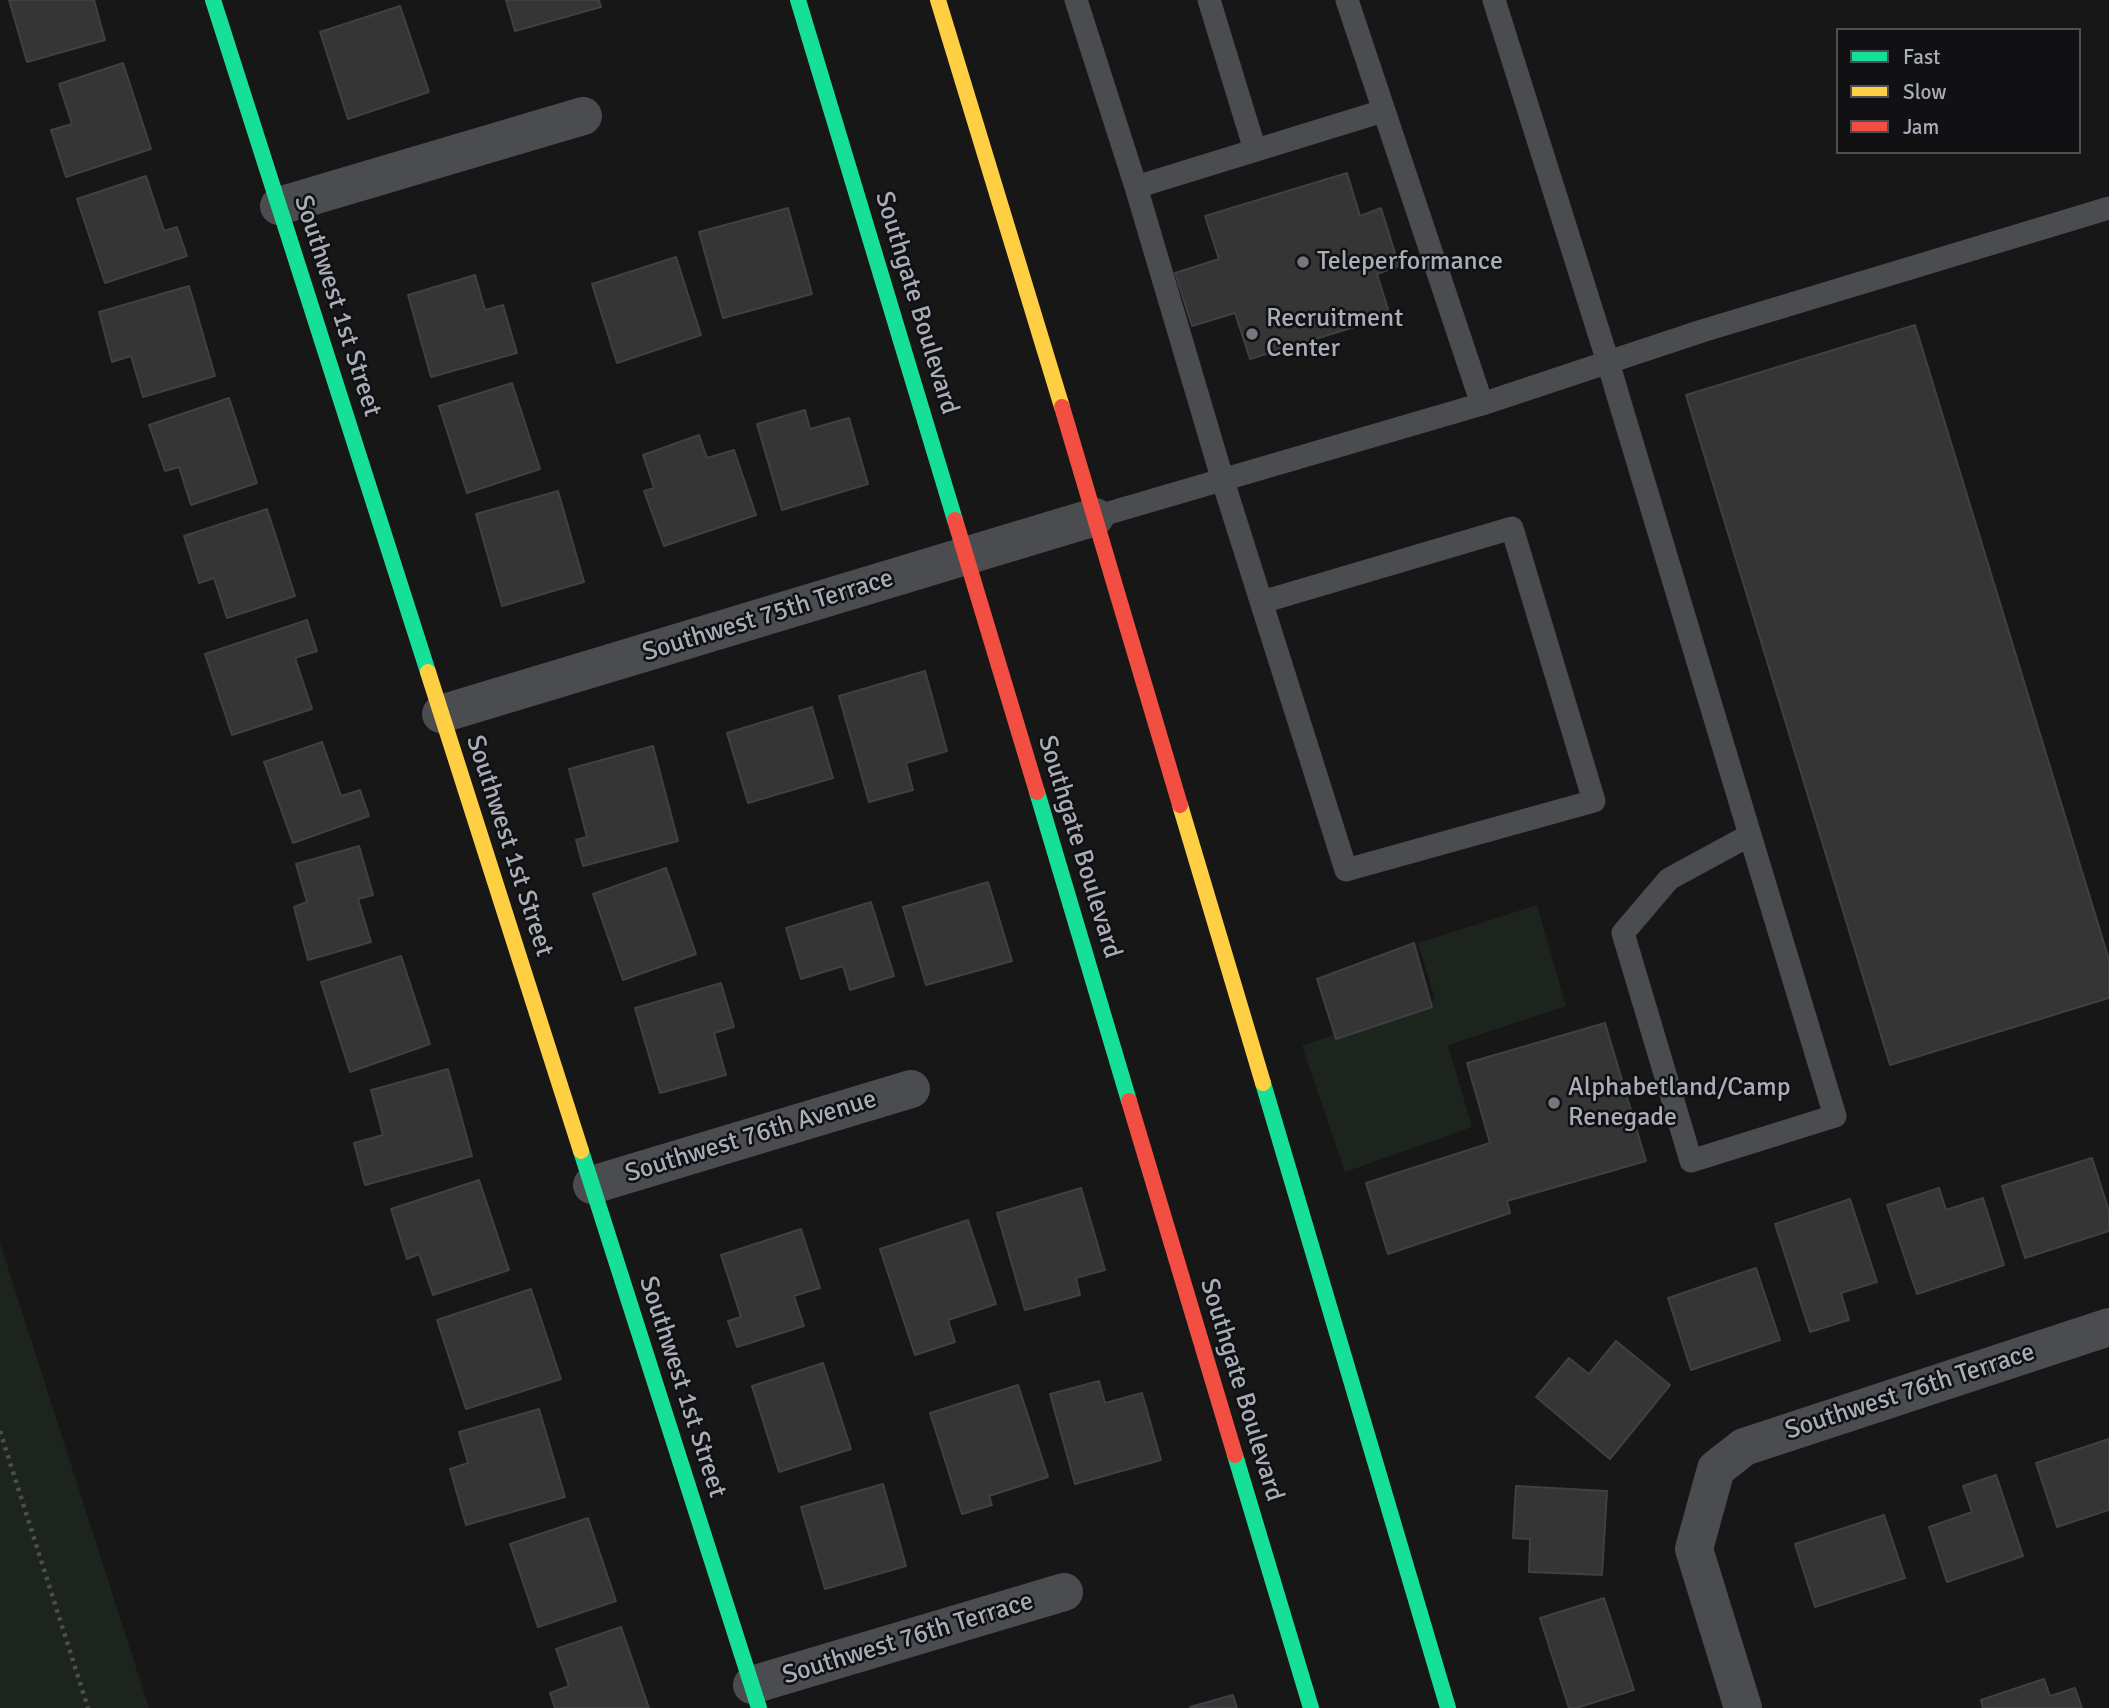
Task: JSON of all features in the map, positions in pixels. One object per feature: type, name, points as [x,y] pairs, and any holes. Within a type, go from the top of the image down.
[{"type":"main road","name":"Southwest 1st Street","points":[[213,0],[755,1697]]},
{"type":"main road","name":"Southgate Boulevard","points":[[798,0],[1311,1708]]},
{"type":"main road","points":[[938,0],[1095,517],[1448,1708]]},
{"type":"street","points":[[279,206],[583,116]]},
{"type":"street","name":"Southwest 75th Terrace","points":[[441,714],[1095,517]]},
{"type":"street","name":"Southwest 76th Avenue","points":[[592,1185],[911,1089]]},
{"type":"street","name":"Southwest 76th Terrace","points":[[1744,1708],[1694,1549],[1716,1469],[1744,1447],[2109,1327]]},
{"type":"street","name":"Southwest 76th Terrace","points":[[755,1697],[1064,1592]]},
{"type":"lane","points":[[1076,0],[1136,187],[1223,481],[1346,870],[1594,801],[1511,528],[1262,602]]},
{"type":"lane","points":[[1209,0],[1255,150]]},
{"type":"lane","points":[[1347,0],[1482,404]]},
{"type":"lane","points":[[1494,0],[1608,362],[1751,835],[1835,1116],[1691,1161],[1623,933],[1669,879],[1751,835]]},
{"type":"lane","points":[[1136,187],[1383,111]]},
{"type":"lane","points":[[1095,517],[1482,404],[1702,331],[2109,208]]},
{"type":"path","points":[[0,1431],[88,1708]]},
{"type":"shaded area","points":[[1537,905],[1566,1006],[1448,1045],[1472,1127],[1345,1172],[1302,1046],[1435,999],[1418,943]]},
{"type":"shaded area","points":[[0,1243],[149,1708],[0,1708]]},
{"type":"building","points":[[9,0],[94,0],[105,40],[27,62]]},
{"type":"building","points":[[506,0],[599,0],[601,7],[515,31]]},
{"type":"building","points":[[400,6],[429,92],[348,119],[320,32]]},
{"type":"building","points":[[123,63],[151,149],[66,177],[51,130],[72,124],[59,84]]},
{"type":"building","name":"Teleperformance","points":[[1347,173],[1360,216],[1381,208],[1399,266],[1377,274],[1390,316],[1250,359],[1235,313],[1192,326],[1175,273],[1219,259],[1205,216]]},
{"type":"building","points":[[146,176],[164,231],[177,227],[187,256],[105,283],[77,199]]},
{"type":"building","points":[[788,208],[812,294],[723,318],[699,232]]},
{"type":"building","points":[[676,257],[701,335],[617,363],[592,284]]},
{"type":"building","points":[[475,275],[485,310],[503,305],[517,353],[431,377],[408,295]]},
{"type":"building","points":[[189,286],[215,376],[143,397],[131,356],[112,362],[99,312]]},
{"type":"building","points":[[1915,325],[2109,960],[2109,998],[1890,1065],[1686,395]]},
{"type":"building","points":[[512,383],[540,469],[467,493],[439,406]]},
{"type":"building","points":[[229,398],[257,483],[191,505],[179,467],[165,471],[149,425]]},
{"type":"building","points":[[805,410],[810,429],[849,418],[868,484],[782,510],[757,424]]},
{"type":"building","points":[[699,435],[707,458],[734,450],[756,515],[664,546],[644,491],[654,488],[643,455]]},
{"type":"building","points":[[558,491],[584,582],[502,606],[476,514]]},
{"type":"building","points":[[267,509],[295,596],[227,618],[214,578],[199,583],[184,536]]},
{"type":"building","points":[[307,620],[317,651],[295,658],[312,709],[232,735],[205,654]]},
{"type":"building","points":[[925,671],[947,751],[906,763],[913,790],[869,802],[839,696]]},
{"type":"building","points":[[812,707],[833,778],[748,803],[727,733]]},
{"type":"building","points":[[322,742],[341,796],[360,790],[369,816],[293,843],[264,762]]},
{"type":"building","points":[[653,746],[678,841],[583,866],[576,840],[587,837],[569,769]]},
{"type":"building","points":[[359,846],[373,895],[358,899],[371,942],[308,960],[294,907],[307,902],[296,864]]},
{"type":"building","points":[[666,868],[696,954],[623,980],[593,894]]},
{"type":"building","points":[[988,882],[1012,961],[926,985],[903,907]]},
{"type":"building","points":[[871,902],[894,976],[850,990],[843,966],[801,979],[786,928]]},
{"type":"building","points":[[1414,943],[1432,1007],[1336,1039],[1317,979]]},
{"type":"building","points":[[401,956],[430,1044],[350,1072],[321,982]]},
{"type":"building","points":[[721,983],[734,1027],[714,1033],[726,1075],[660,1093],[635,1008]]},
{"type":"building","name":"Alphabetland/Camp Renegade","points":[[1605,1023],[1646,1161],[1507,1201],[1510,1213],[1388,1254],[1366,1183],[1490,1143],[1467,1063]]},
{"type":"building","points":[[448,1069],[472,1156],[365,1185],[354,1143],[383,1135],[371,1090]]},
{"type":"building","points":[[2092,1158],[2109,1211],[2109,1231],[2025,1258],[2002,1186]]},
{"type":"building","points":[[479,1180],[509,1270],[433,1295],[419,1254],[407,1259],[391,1209]]},
{"type":"building","points":[[1081,1188],[1105,1270],[1076,1278],[1080,1295],[1025,1310],[997,1213]]},
{"type":"building","points":[[1939,1188],[1946,1210],[1983,1198],[2004,1265],[1917,1294],[1887,1205]]},
{"type":"building","points":[[1850,1199],[1877,1282],[1841,1293],[1849,1320],[1810,1332],[1775,1224]]},
{"type":"building","points":[[968,1220],[996,1304],[948,1320],[955,1342],[915,1355],[880,1249]]},
{"type":"building","points":[[801,1229],[820,1288],[794,1296],[804,1326],[737,1347],[728,1321],[741,1317],[721,1255]]},
{"type":"building","points":[[1756,1268],[1780,1340],[1691,1370],[1668,1298]]},
{"type":"building","points":[[531,1289],[561,1379],[466,1409],[437,1320]]},
{"type":"building","points":[[1616,1341],[1670,1385],[1610,1459],[1536,1397],[1569,1358],[1589,1374]]},
{"type":"building","points":[[823,1363],[851,1449],[779,1472],[752,1386]]},
{"type":"building","points":[[1099,1381],[1105,1403],[1142,1393],[1161,1460],[1075,1484],[1050,1394]]},
{"type":"building","points":[[1018,1385],[1048,1477],[989,1496],[992,1505],[962,1514],[930,1413]]},
{"type":"building","points":[[539,1409],[565,1497],[466,1525],[450,1469],[468,1463],[459,1432]]},
{"type":"building","points":[[2109,1439],[2109,1510],[2057,1527],[2036,1463]]},
{"type":"building","points":[[1996,1475],[2023,1556],[1947,1582],[1929,1527],[1972,1512],[1963,1486]]},
{"type":"building","points":[[883,1484],[906,1566],[825,1589],[801,1507]]},
{"type":"building","points":[[1516,1486],[1607,1491],[1602,1575],[1529,1572],[1530,1539],[1513,1538]]},
{"type":"building","points":[[1884,1515],[1905,1578],[1815,1607],[1795,1544]]},
{"type":"building","points":[[588,1518],[616,1601],[538,1627],[510,1544]]},
{"type":"building","points":[[1604,1598],[1634,1690],[1569,1708],[1540,1618]]},
{"type":"building","points":[[621,1627],[649,1708],[555,1708],[550,1693],[569,1686],[556,1649]]},
{"type":"building","points":[[2044,1679],[2050,1696],[2075,1688],[2082,1708],[1983,1708],[1981,1700]]},
{"type":"building","points":[[1233,1695],[1237,1708],[1190,1707]]},
{"type":"traffic: fast","points":[[213,0],[428,672]]},
{"type":"traffic: fast","points":[[798,0],[955,520]]},
{"type":"traffic: fast","points":[[1037,792],[1129,1101]]},
{"type":"traffic: fast","points":[[1263,1083],[1448,1708]]},
{"type":"traffic: fast","points":[[581,1151],[759,1708]]},
{"type":"traffic: fast","points":[[1235,1455],[1311,1708]]},
{"type":"traffic: slow","points":[[938,0],[1062,407]]},
{"type":"traffic: slow","points":[[428,672],[581,1151]]},
{"type":"traffic: slow","points":[[1180,805],[1263,1083]]},
{"type":"traffic: jam","points":[[1062,407],[1180,805]]},
{"type":"traffic: jam","points":[[955,520],[1037,792]]},
{"type":"traffic: jam","points":[[1129,1101],[1235,1455]]},
{"type":"place","name":"Teleperformance","points":[[1303,262]]},
{"type":"place","name":"Recruitment Center","points":[[1252,334]]},
{"type":"place","name":"Alphabetland/Camp Renegade","points":[[1554,1103]]}]
